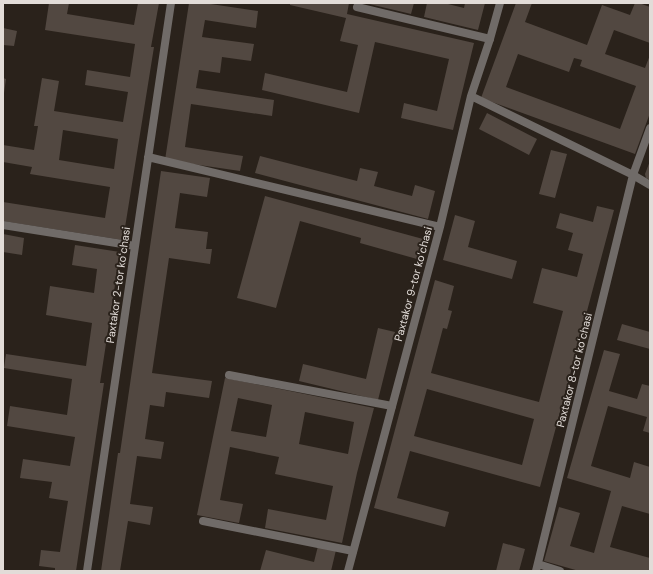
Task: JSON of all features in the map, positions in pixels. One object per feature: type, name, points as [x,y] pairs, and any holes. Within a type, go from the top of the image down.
[{"type":"street","name":"Paxtakor 2-tor koʻchasi","points":[[87,571],[171,3]]},
{"type":"street","name":"Paxtakor 9-tor koʻchasi","points":[[348,571],[440,227],[472,96],[500,3]]},
{"type":"street","points":[[357,7],[490,39]]},
{"type":"street","points":[[472,96],[633,175],[650,185]]},
{"type":"street","name":"Paxtakor 8-tor koʻchasi","points":[[537,567],[633,175],[650,128]]},
{"type":"street","points":[[148,158],[440,227]]},
{"type":"street","points":[[3,225],[134,246]]},
{"type":"street","points":[[229,375],[392,406]]},
{"type":"street","points":[[203,521],[354,551]]},
{"type":"street","points":[[537,567],[560,571]]},
{"type":"building","points":[[49,3],[69,3],[67,14],[134,25],[138,3],[159,3],[151,47],[154,47],[123,240],[3,221],[3,202],[105,218],[110,187],[30,174],[32,167],[3,162],[3,145],[34,150],[38,126],[34,126],[42,78],[59,81],[54,111],[123,122],[128,92],[85,85],[87,70],[130,77],[135,44],[45,30]],"holes":[[[63,130],[118,139],[114,169],[59,160]]]},
{"type":"building","points":[[189,3],[204,3],[258,11],[256,28],[205,20],[202,37],[254,44],[251,61],[222,57],[220,73],[199,70],[196,88],[274,100],[272,116],[191,104],[185,147],[243,156],[240,171],[165,160]]},
{"type":"building","points":[[290,3],[349,3],[347,14],[474,43],[453,130],[401,118],[404,103],[437,111],[449,59],[375,42],[359,113],[262,90],[265,73],[347,92],[358,45],[340,41],[346,18],[290,5]]},
{"type":"building","points":[[365,3],[414,3],[411,14]]},
{"type":"building","points":[[427,3],[444,3],[464,8],[465,3],[485,3],[478,30],[424,17]]},
{"type":"building","points":[[516,3],[532,3],[525,22],[587,45],[602,5],[630,15],[635,3],[650,7],[650,43],[614,30],[605,54],[645,68],[650,55],[650,113],[635,154],[481,98]],"holes":[[[518,54],[569,72],[574,58],[582,60],[580,66],[636,86],[620,129],[506,87]]]},
{"type":"building","points":[[3,28],[17,31],[14,46],[3,45]]},
{"type":"building","points":[[3,78],[6,79],[4,93],[3,93]]},
{"type":"building","points":[[487,113],[537,139],[529,155],[479,129]]},
{"type":"building","points":[[551,150],[567,154],[555,198],[539,194]]},
{"type":"building","points":[[260,156],[357,181],[360,168],[378,172],[374,186],[412,196],[415,185],[435,191],[428,219],[255,173]]},
{"type":"building","points":[[650,161],[650,180],[646,178],[645,174]]},
{"type":"building","points":[[161,171],[210,178],[207,197],[180,193],[175,228],[208,232],[206,249],[212,249],[210,264],[169,258],[152,373],[212,381],[209,398],[166,392],[164,407],[150,405],[145,439],[164,442],[161,459],[137,456],[130,504],[153,507],[150,525],[128,521],[120,571],[101,571],[118,453],[120,453]]},
{"type":"building","points":[[265,196],[423,239],[417,259],[360,243],[361,238],[300,221],[276,308],[237,298]]},
{"type":"building","points":[[597,206],[614,210],[540,487],[410,451],[397,498],[449,512],[445,527],[374,508],[435,280],[454,286],[448,310],[452,311],[447,329],[443,328],[431,373],[539,402],[563,311],[533,303],[542,268],[577,277],[583,254],[568,250],[573,233],[556,228],[560,213],[593,222]],"holes":[[[427,389],[534,419],[522,465],[414,436]]]},
{"type":"building","points":[[455,215],[475,221],[468,247],[517,261],[512,279],[443,260]]},
{"type":"building","points":[[3,234],[24,238],[22,255],[3,252]]},
{"type":"building","points":[[75,245],[120,252],[100,383],[104,383],[76,571],[55,571],[55,568],[39,566],[41,550],[60,552],[68,501],[49,498],[52,482],[20,478],[23,459],[70,466],[75,437],[7,426],[10,406],[67,415],[72,379],[4,368],[6,354],[86,366],[92,323],[46,315],[50,286],[94,293],[97,269],[72,265]]},
{"type":"building","points":[[622,324],[650,332],[650,349],[617,340]]},
{"type":"building","points":[[378,328],[395,332],[378,400],[299,381],[303,364],[366,379]]},
{"type":"building","points":[[604,350],[620,354],[609,391],[637,399],[642,384],[650,386],[650,433],[643,431],[647,417],[608,406],[591,466],[630,478],[634,462],[650,467],[650,514],[622,506],[610,547],[650,558],[650,571],[579,571],[544,561],[559,507],[580,513],[570,546],[594,553],[611,491],[567,478]]},
{"type":"building","points":[[225,378],[374,408],[357,473],[342,543],[265,528],[268,509],[326,520],[333,486],[275,474],[279,457],[230,447],[220,500],[243,504],[239,523],[197,515]],"holes":[[[238,398],[272,405],[266,437],[231,431]],[[305,412],[354,422],[348,454],[299,444]]]},
{"type":"building","points":[[503,543],[525,549],[519,571],[496,571]]},
{"type":"building","points":[[318,546],[336,550],[331,571],[260,571],[266,550],[314,562]]}]
